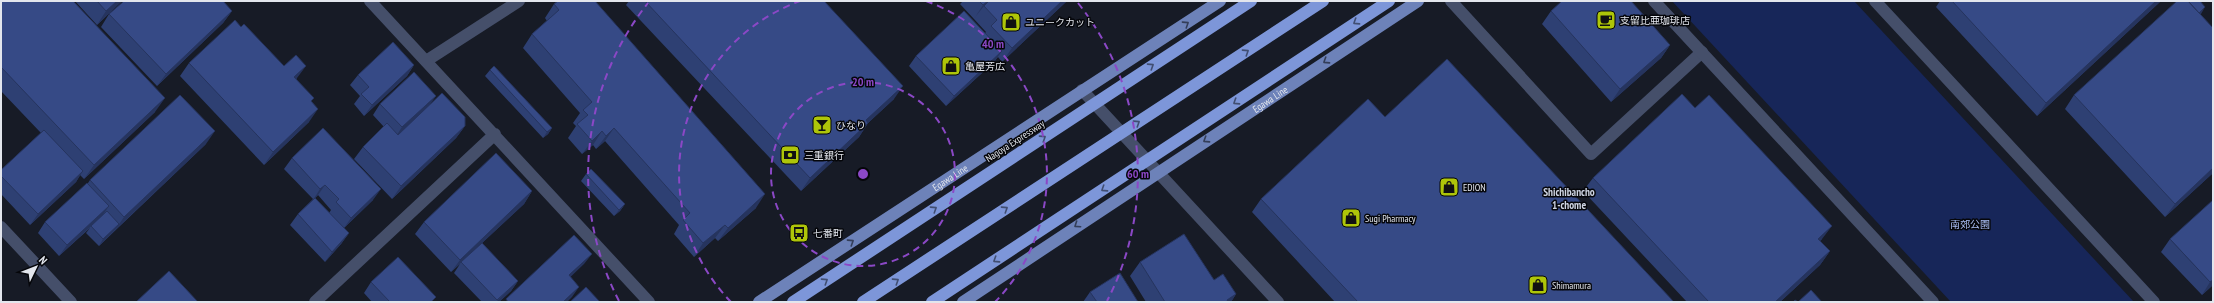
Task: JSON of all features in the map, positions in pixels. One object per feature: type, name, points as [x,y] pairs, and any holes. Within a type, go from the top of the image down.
[{"type":"highway","name":"Nagoya Expressway","points":[[793,302],[1251,1]]},
{"type":"highway","points":[[863,302],[1323,1]]},
{"type":"highway","points":[[932,302],[1389,1]]},
{"type":"main road","name":"Egawa Line","points":[[759,302],[1220,1]]},
{"type":"main road","name":"Egawa Line","points":[[962,302],[1156,172],[1418,1]]},
{"type":"street","points":[[370,1],[495,134],[649,302]]},
{"type":"street","points":[[426,61],[518,1]]},
{"type":"street","points":[[1451,1],[1591,154],[1702,52]]},
{"type":"street","points":[[1654,1],[1933,302]]},
{"type":"street","points":[[1874,1],[2154,302]]},
{"type":"street","points":[[1082,90],[1156,172],[1278,302]]},
{"type":"street","points":[[315,302],[495,134]]},
{"type":"street","points":[[1,227],[71,302]]},
{"type":"green space","name":"南郊公園","points":[[1672,1],[1854,1],[2134,302],[1951,302]]},
{"type":"building","points":[[1,1],[73,1],[165,98],[94,165],[1,67]]},
{"type":"building","points":[[97,1],[117,1],[106,11]]},
{"type":"building","points":[[124,1],[223,1],[232,11],[166,74],[109,14]]},
{"type":"building","points":[[558,1],[595,1],[765,194],[728,228],[725,225],[703,243],[683,220],[690,213],[614,128],[606,136],[602,131],[592,141],[577,124],[588,115],[583,110],[592,102],[532,34],[559,10],[554,4]]},
{"type":"building","points":[[645,1],[824,1],[903,86],[866,120],[868,123],[810,178]]},
{"type":"building","points":[[979,1],[988,1],[983,5]]},
{"type":"building","points":[[989,1],[1062,1],[1012,48],[991,26],[997,20],[984,6]]},
{"type":"building","points":[[1562,1],[1631,1],[1670,45],[1620,89],[1551,11]]},
{"type":"building","points":[[1952,1],[2156,1],[2046,103]]},
{"type":"building","points":[[2177,1],[2188,1],[2213,28],[2213,168],[2175,204],[2074,95]]},
{"type":"building","points":[[2188,1],[2200,1],[2205,7],[2199,13]]},
{"type":"building","points":[[964,11],[1002,51],[954,96],[916,56]]},
{"type":"building","points":[[235,20],[241,27],[244,24],[284,66],[296,55],[306,66],[294,77],[314,98],[311,101],[318,109],[273,152],[189,63]]},
{"type":"building","points":[[393,42],[414,65],[372,105],[361,94],[369,87],[358,75]]},
{"type":"building","points":[[1447,59],[1674,302],[1358,302],[1261,199],[1368,99],[1385,117]]},
{"type":"building","points":[[494,66],[552,128],[547,132],[490,70]]},
{"type":"building","points":[[414,72],[436,96],[402,127],[380,104]]},
{"type":"building","points":[[442,93],[465,117],[465,126],[401,186],[363,147],[387,123],[398,135]]},
{"type":"building","points":[[1682,94],[1695,108],[1709,95],[1832,226],[1818,239],[1830,251],[1775,302],[1709,302],[1593,178]]},
{"type":"building","points":[[180,95],[215,131],[124,217],[90,180]]},
{"type":"building","points":[[323,128],[381,189],[351,218],[336,202],[339,199],[325,185],[320,189],[292,158]]},
{"type":"building","points":[[44,130],[83,171],[38,214],[1,176],[1,170]]},
{"type":"building","points":[[496,153],[532,191],[460,260],[424,222]]},
{"type":"building","points":[[591,169],[625,204],[619,210],[586,174]]},
{"type":"building","points":[[87,183],[109,206],[67,245],[45,222]]},
{"type":"building","points":[[315,198],[349,233],[332,252],[298,214]]},
{"type":"building","points":[[2213,200],[2213,280],[2210,282],[2170,239]]},
{"type":"building","points":[[107,211],[119,224],[103,239],[91,226]]},
{"type":"building","points":[[1184,234],[1214,280],[1223,274],[1236,294],[1227,300],[1228,302],[1165,302],[1140,262]]},
{"type":"building","points":[[574,235],[592,254],[569,275],[579,287],[563,302],[508,302],[506,299]]},
{"type":"building","points":[[482,243],[518,281],[497,300],[461,262]]},
{"type":"building","points":[[398,257],[436,297],[431,302],[390,302],[371,282]]},
{"type":"building","points":[[169,271],[198,302],[136,302]]},
{"type":"building","points":[[1120,273],[1138,302],[1097,302],[1090,292]]},
{"type":"building","points":[[586,287],[600,302],[570,302]]},
{"type":"building","points":[[1811,290],[1822,302],[1798,302]]},
{"type":"place","name":"支留比亜珈琲店","points":[[1606,20]]},
{"type":"place","name":"ユニークカット","points":[[1011,22]]},
{"type":"place","name":"亀屋芳広","points":[[951,66]]},
{"type":"place","name":"ひなり","points":[[822,125]]},
{"type":"place","name":"三重銀行","points":[[790,155]]},
{"type":"place","name":"EDION","points":[[1449,187]]},
{"type":"place","name":"Sugi Pharmacy","points":[[1351,218]]},
{"type":"place","name":"七番町","points":[[799,233]]},
{"type":"place","name":"Shimamura","points":[[1538,285]]},
{"type":"district","name":"Shichibancho 1-chome","points":[[1569,198]]}]
